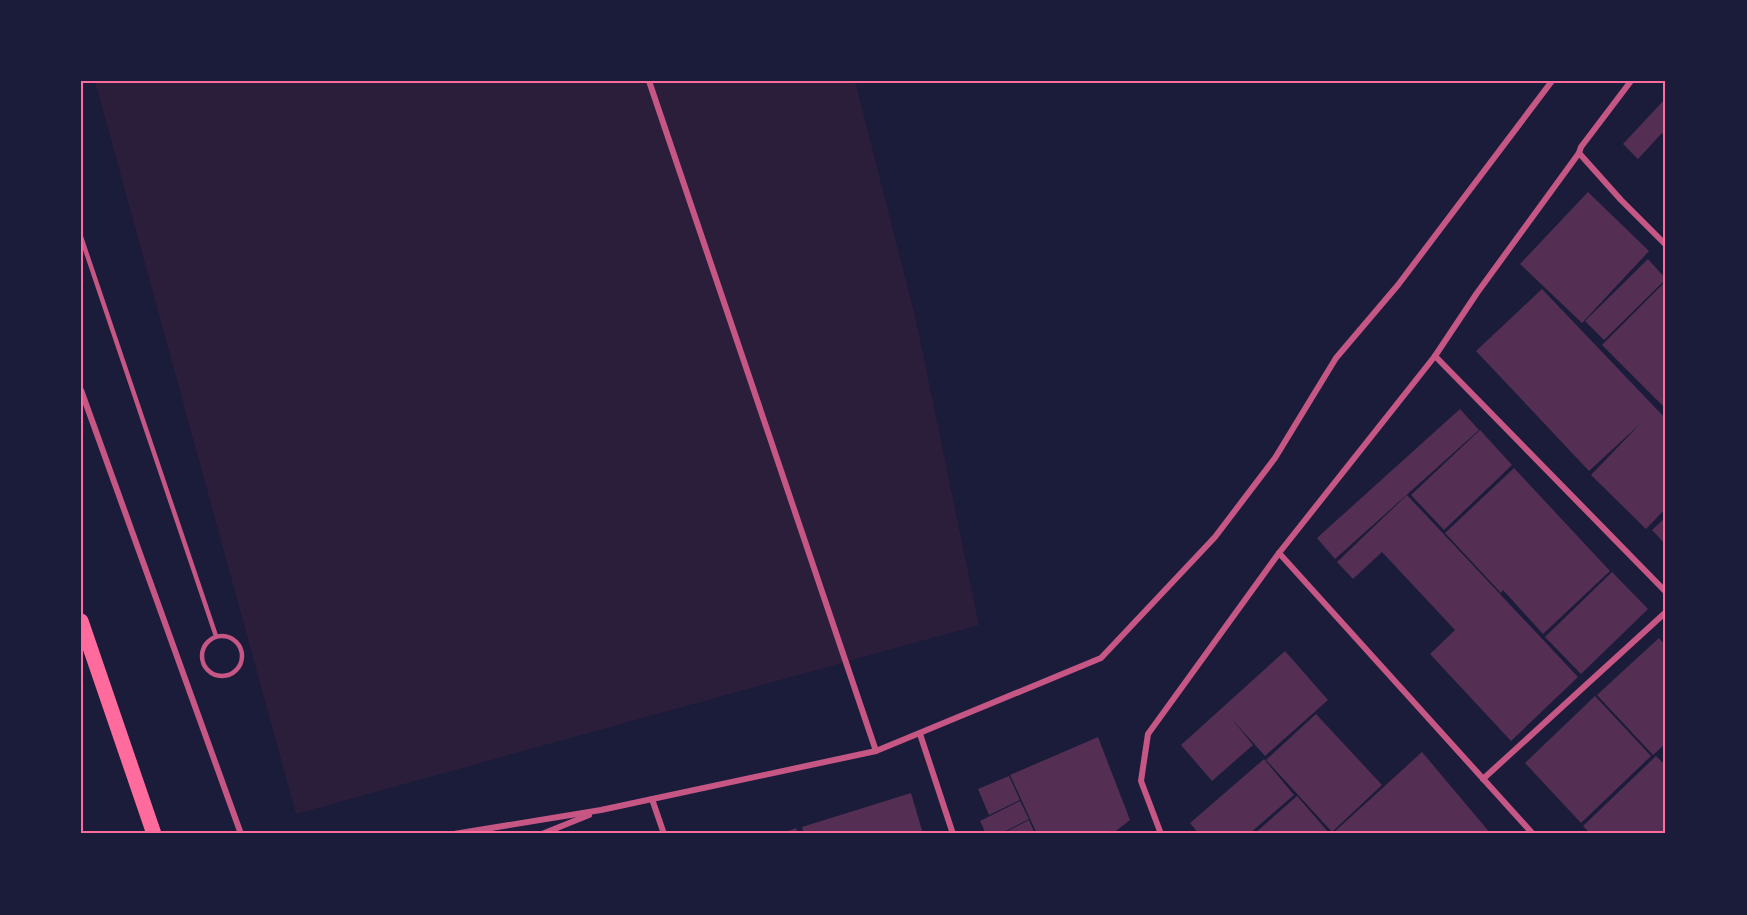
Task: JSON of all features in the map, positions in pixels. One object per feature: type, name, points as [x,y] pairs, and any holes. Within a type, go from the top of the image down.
[{"type":"main road","points":[[81,621],[154,834]]},
{"type":"street","points":[[649,81],[876,751]]},
{"type":"street","points":[[453,834],[601,810],[876,751],[1101,658],[1215,537],[1275,458],[1336,358],[1398,285],[1552,81]]},
{"type":"street","points":[[1161,834],[1141,781],[1148,734],[1279,553],[1435,356],[1581,147],[1631,81]]},
{"type":"street","points":[[1579,153],[1666,245]]},
{"type":"street","points":[[1435,356],[1666,592]]},
{"type":"street","points":[[81,390],[241,834]]},
{"type":"street","points":[[1279,553],[1533,834]]},
{"type":"street","points":[[1483,779],[1666,612]]},
{"type":"street","points":[[920,734],[953,834]]},
{"type":"street","points":[[652,799],[664,834]]},
{"type":"street","points":[[542,834],[601,810]]},
{"type":"lane","points":[[81,237],[216,636]]},
{"type":"lane","points":[[216,636],[229,636],[239,645],[242,657],[240,664],[231,674],[224,676],[210,673],[202,662],[202,648],[205,643],[216,636]]},
{"type":"shaded area","points":[[95,81],[855,81],[916,320],[979,625],[296,814]]},
{"type":"building","points":[[1666,98],[1666,137],[1662,133],[1638,159],[1623,144]]},
{"type":"building","points":[[1588,192],[1649,251],[1582,323],[1520,264]]},
{"type":"building","points":[[1648,259],[1666,279],[1604,340],[1585,321]]},
{"type":"building","points":[[1663,284],[1666,287],[1666,409],[1602,345]]},
{"type":"building","points":[[1542,289],[1666,419],[1666,508],[1646,529],[1591,475],[1641,423],[1589,471],[1476,351]]},
{"type":"building","points":[[1460,409],[1479,430],[1335,559],[1317,538]]},
{"type":"building","points":[[1480,430],[1512,465],[1444,530],[1411,495]]},
{"type":"building","points":[[1514,468],[1610,571],[1543,634],[1503,590],[1501,593],[1445,533]]},
{"type":"building","points":[[1407,495],[1578,677],[1511,741],[1430,654],[1455,630],[1382,552],[1353,579],[1337,562]]},
{"type":"building","points":[[1666,517],[1666,545],[1652,530]]},
{"type":"building","points":[[1612,572],[1648,609],[1581,674],[1545,637]]},
{"type":"building","points":[[1659,638],[1666,646],[1666,743],[1653,755],[1597,695]]},
{"type":"building","points":[[1285,651],[1328,700],[1265,756],[1231,718],[1253,745],[1212,781],[1181,745]]},
{"type":"building","points":[[1595,696],[1651,756],[1581,823],[1525,763]]},
{"type":"building","points":[[1316,714],[1382,785],[1332,832],[1266,760]]},
{"type":"building","points":[[1098,737],[1130,820],[1112,834],[1037,834],[1010,775]]},
{"type":"building","points":[[1422,752],[1491,834],[1332,834]]},
{"type":"building","points":[[1656,756],[1666,766],[1666,834],[1591,834],[1583,826]]},
{"type":"building","points":[[1264,759],[1294,795],[1249,834],[1199,834],[1190,823]]},
{"type":"building","points":[[1009,776],[1020,800],[989,815],[978,789]]},
{"type":"building","points":[[911,793],[923,834],[804,834],[802,827]]},
{"type":"building","points":[[1297,796],[1330,834],[1254,834]]},
{"type":"building","points":[[1020,801],[1029,819],[1000,834],[986,834],[980,821]]},
{"type":"building","points":[[1029,820],[1035,834],[1002,834]]},
{"type":"building","points":[[796,828],[798,834],[781,834]]}]
